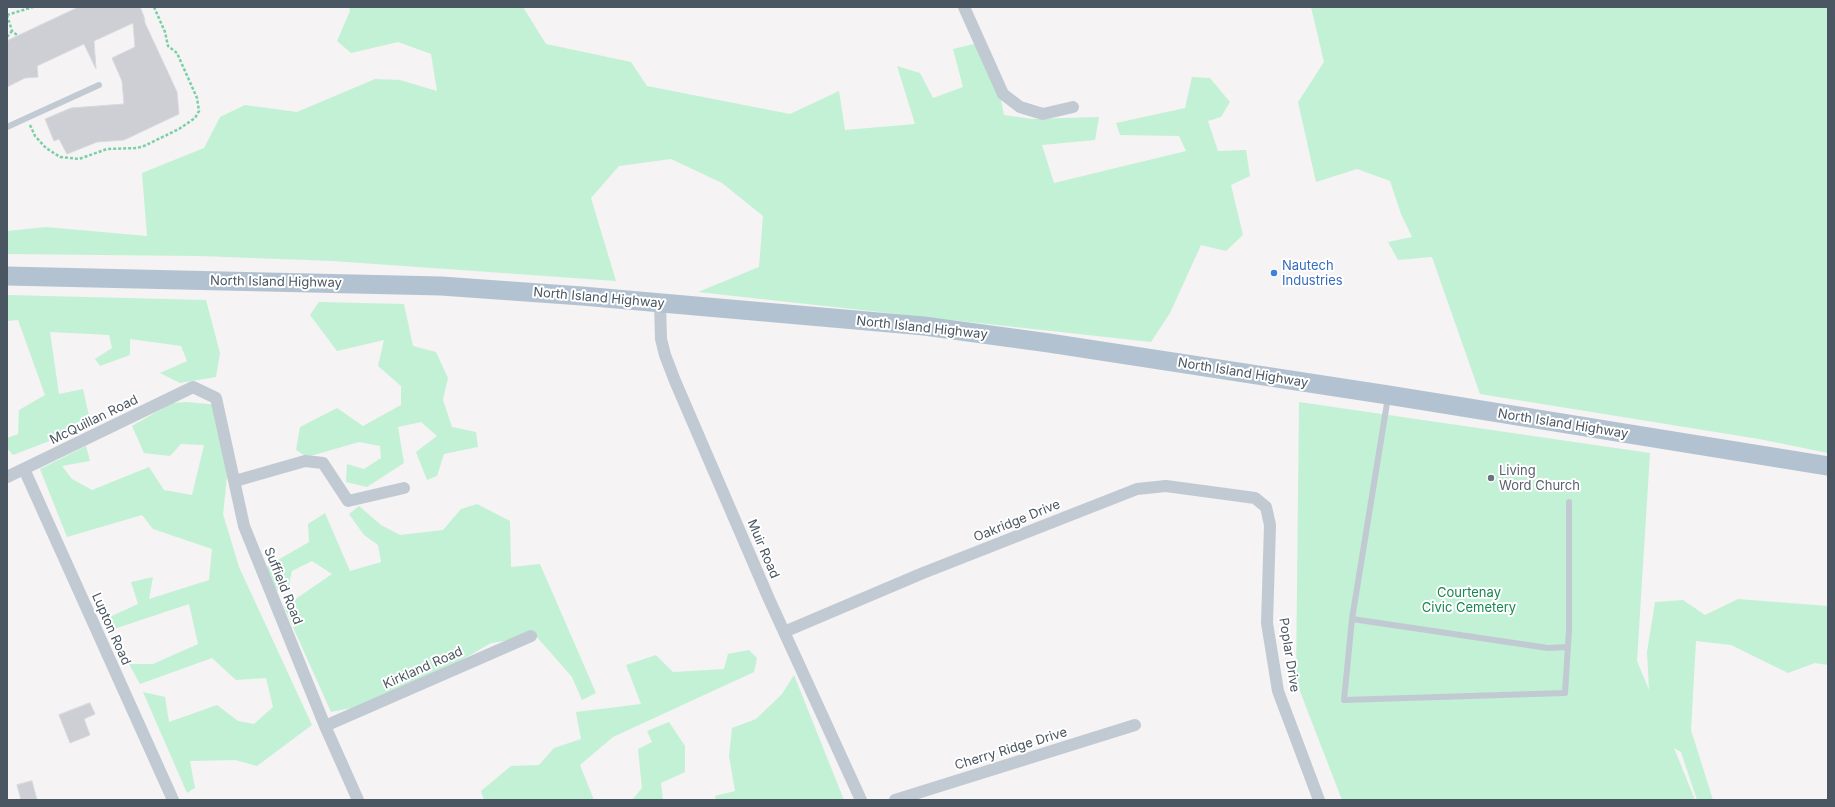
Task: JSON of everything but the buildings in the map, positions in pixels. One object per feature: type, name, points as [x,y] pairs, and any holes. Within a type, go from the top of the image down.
[{"type":"main road","name":"North Island Highway","points":[[7,276],[441,286],[924,326],[1388,395],[1828,466]]},
{"type":"street","points":[[964,7],[1003,94],[1020,107],[1043,114],[1073,107]]},
{"type":"street","name":"Muir Road","points":[[660,303],[661,339],[665,355],[784,632],[861,800]]},
{"type":"street","name":"McQuillan Road","points":[[7,477],[193,387]]},
{"type":"street","name":"Suffield Road","points":[[193,387],[216,398],[244,526],[325,726],[358,800]]},
{"type":"street","points":[[235,481],[305,461],[323,463],[348,501],[404,488]]},
{"type":"street","name":"Lupton Road","points":[[24,469],[173,800]]},
{"type":"street","name":"Oakridge Drive","points":[[784,632],[923,573],[1137,489],[1166,486],[1248,497],[1255,498],[1266,507]]},
{"type":"street","name":"Poplar Drive","points":[[1266,507],[1270,525],[1267,623],[1278,691],[1319,800]]},
{"type":"street","name":"Kirkland Road","points":[[325,726],[531,636]]},
{"type":"street","name":"Cherry Ridge Drive","points":[[895,800],[1135,725]]},
{"type":"lane","points":[[7,127],[99,85]]},
{"type":"lane","points":[[1388,395],[1352,619],[1344,700],[1565,693],[1569,630],[1569,502]]},
{"type":"lane","points":[[1352,619],[1548,648],[1567,647]]},
{"type":"path","points":[[17,35],[12,31],[7,15],[33,7]]},
{"type":"path","points":[[26,118],[34,136],[46,148],[60,157],[79,159],[107,149],[136,148],[144,146],[179,129],[196,118],[199,111],[197,98],[177,53],[168,46],[165,32],[154,7]]},
{"type":"path","points":[[7,37],[12,31]]},
{"type":"green space","points":[[349,7],[523,7],[546,44],[631,62],[647,86],[790,114],[839,91],[845,130],[915,124],[897,66],[920,73],[933,98],[963,87],[953,49],[974,44],[999,89],[1004,115],[1032,119],[1099,117],[1095,140],[1042,145],[1054,183],[1186,151],[1179,136],[1120,135],[1116,123],[1185,108],[1192,77],[1210,78],[1230,102],[1221,117],[1208,121],[1218,151],[1246,150],[1250,176],[1231,185],[1243,235],[1226,251],[1201,245],[1170,313],[1151,342],[698,292],[759,267],[763,216],[722,183],[671,159],[619,166],[591,198],[616,281],[333,261],[200,256],[7,254],[7,231],[46,227],[147,236],[142,173],[204,148],[220,117],[245,105],[297,112],[375,79],[400,80],[437,91],[431,54],[398,42],[351,53],[337,41],[350,11]]},
{"type":"green space","points":[[1311,7],[1828,7],[1828,453],[1759,439],[1480,394],[1432,257],[1398,260],[1388,242],[1412,237],[1401,214],[1390,181],[1357,169],[1316,182],[1298,102],[1324,62]]},
{"type":"green space","points":[[7,295],[206,300],[220,353],[216,377],[180,383],[160,373],[187,361],[181,346],[130,339],[130,355],[100,366],[95,359],[112,348],[109,335],[50,332],[59,394],[83,389],[91,425],[13,455],[7,448],[7,438],[18,434],[19,410],[45,395],[18,320],[7,321]]},
{"type":"green space","points":[[319,302],[404,304],[413,346],[436,352],[448,378],[443,400],[452,427],[476,432],[478,447],[444,454],[437,476],[427,480],[416,452],[437,436],[421,422],[398,427],[404,463],[367,487],[346,482],[347,464],[364,469],[381,458],[380,446],[359,442],[307,457],[296,450],[300,427],[337,408],[363,426],[401,405],[401,386],[378,366],[384,340],[337,351],[310,315]]},
{"type":"green space","points":[[187,402],[218,405],[227,477],[223,514],[239,567],[312,725],[257,766],[235,760],[190,761],[195,788],[187,793],[143,692],[165,697],[169,722],[217,705],[238,721],[254,724],[273,707],[266,678],[236,680],[212,658],[140,684],[129,664],[153,664],[198,644],[189,604],[111,630],[105,619],[138,604],[131,582],[153,577],[149,599],[209,580],[212,549],[153,529],[142,515],[67,537],[40,469],[86,446],[90,461],[62,466],[72,479],[92,490],[149,467],[164,490],[192,495],[204,445],[181,444],[170,456],[144,453],[132,426],[172,403]]},
{"type":"green space","name":"Courtenay Civic Cemetery","points":[[1299,402],[1650,453],[1637,661],[1649,690],[1647,652],[1655,602],[1683,600],[1705,615],[1738,599],[1828,606],[1828,665],[1815,663],[1788,673],[1731,645],[1696,641],[1691,730],[1713,800],[1697,800],[1681,752],[1674,748],[1695,800],[1342,800],[1296,681]]},
{"type":"green space","points":[[477,504],[510,521],[511,567],[540,564],[596,693],[582,700],[572,677],[536,636],[491,643],[431,678],[376,703],[331,712],[284,607],[332,574],[312,561],[292,571],[289,585],[277,591],[264,568],[309,542],[308,524],[325,513],[350,571],[381,562],[378,545],[364,535],[349,514],[359,506],[381,525],[400,535],[443,530],[461,509]]},
{"type":"green space","points":[[749,650],[757,658],[754,672],[613,737],[580,765],[594,800],[484,800],[481,791],[511,766],[539,765],[554,748],[581,739],[576,712],[641,704],[626,665],[656,655],[673,672],[724,669],[728,654]]},
{"type":"green space","points":[[794,675],[844,800],[716,800],[715,796],[735,791],[729,756],[732,728],[756,719],[782,694]]},
{"type":"green space","points":[[669,722],[685,746],[685,772],[661,783],[663,800],[632,800],[642,788],[638,749],[652,742],[647,731]]},
{"type":"place","name":"Nautech Industries","points":[[1274,273]]},
{"type":"place","name":"Living Word Church","points":[[1491,478]]}]
